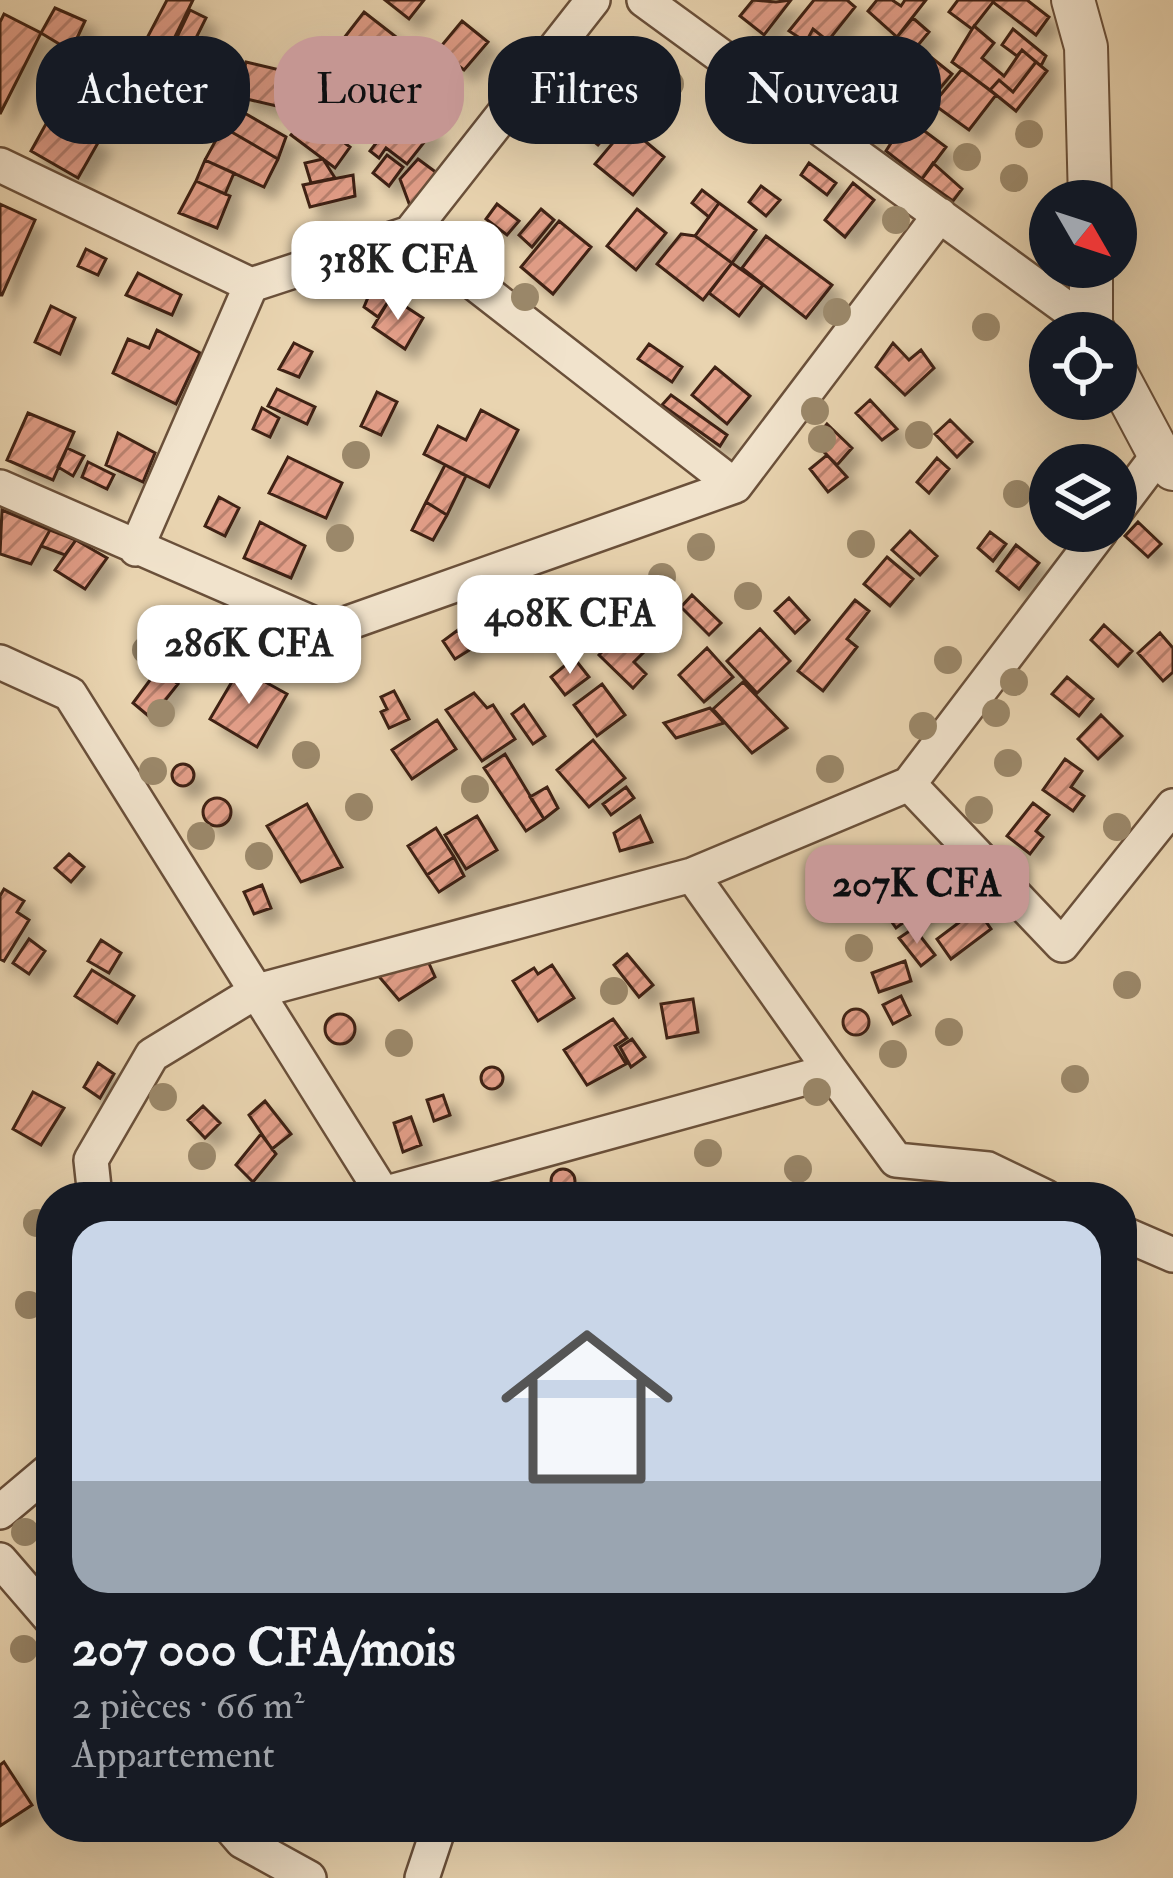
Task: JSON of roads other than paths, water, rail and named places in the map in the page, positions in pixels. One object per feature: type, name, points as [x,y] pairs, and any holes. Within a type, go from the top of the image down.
[{"type":"street","points":[[0,165],[251,285],[410,233],[593,0]]},
{"type":"street","points":[[644,0],[1070,312]]},
{"type":"street","points":[[1073,0],[1086,47],[1089,180]]},
{"type":"street","points":[[0,488],[328,630],[735,486],[940,215]]},
{"type":"street","points":[[410,233],[735,486]]},
{"type":"street","points":[[136,549],[251,285]]},
{"type":"street","points":[[1137,410],[1166,462],[1137,490]]},
{"type":"street","points":[[93,1182],[91,1160],[152,1055],[257,992],[692,875],[909,784],[1085,552]]},
{"type":"street","points":[[0,662],[70,694],[375,1182]]},
{"type":"street","points":[[909,784],[1062,945],[1173,806]]},
{"type":"street","points":[[692,875],[896,1160],[988,1169],[1015,1182]]},
{"type":"street","points":[[434,1182],[831,1071]]},
{"type":"street","points":[[1137,1240],[1173,1256]]},
{"type":"street","points":[[0,1512],[36,1482]]},
{"type":"street","points":[[0,1560],[36,1602]]},
{"type":"street","points":[[246,1842],[309,1878]]},
{"type":"street","points":[[422,1878],[434,1842]]}]
